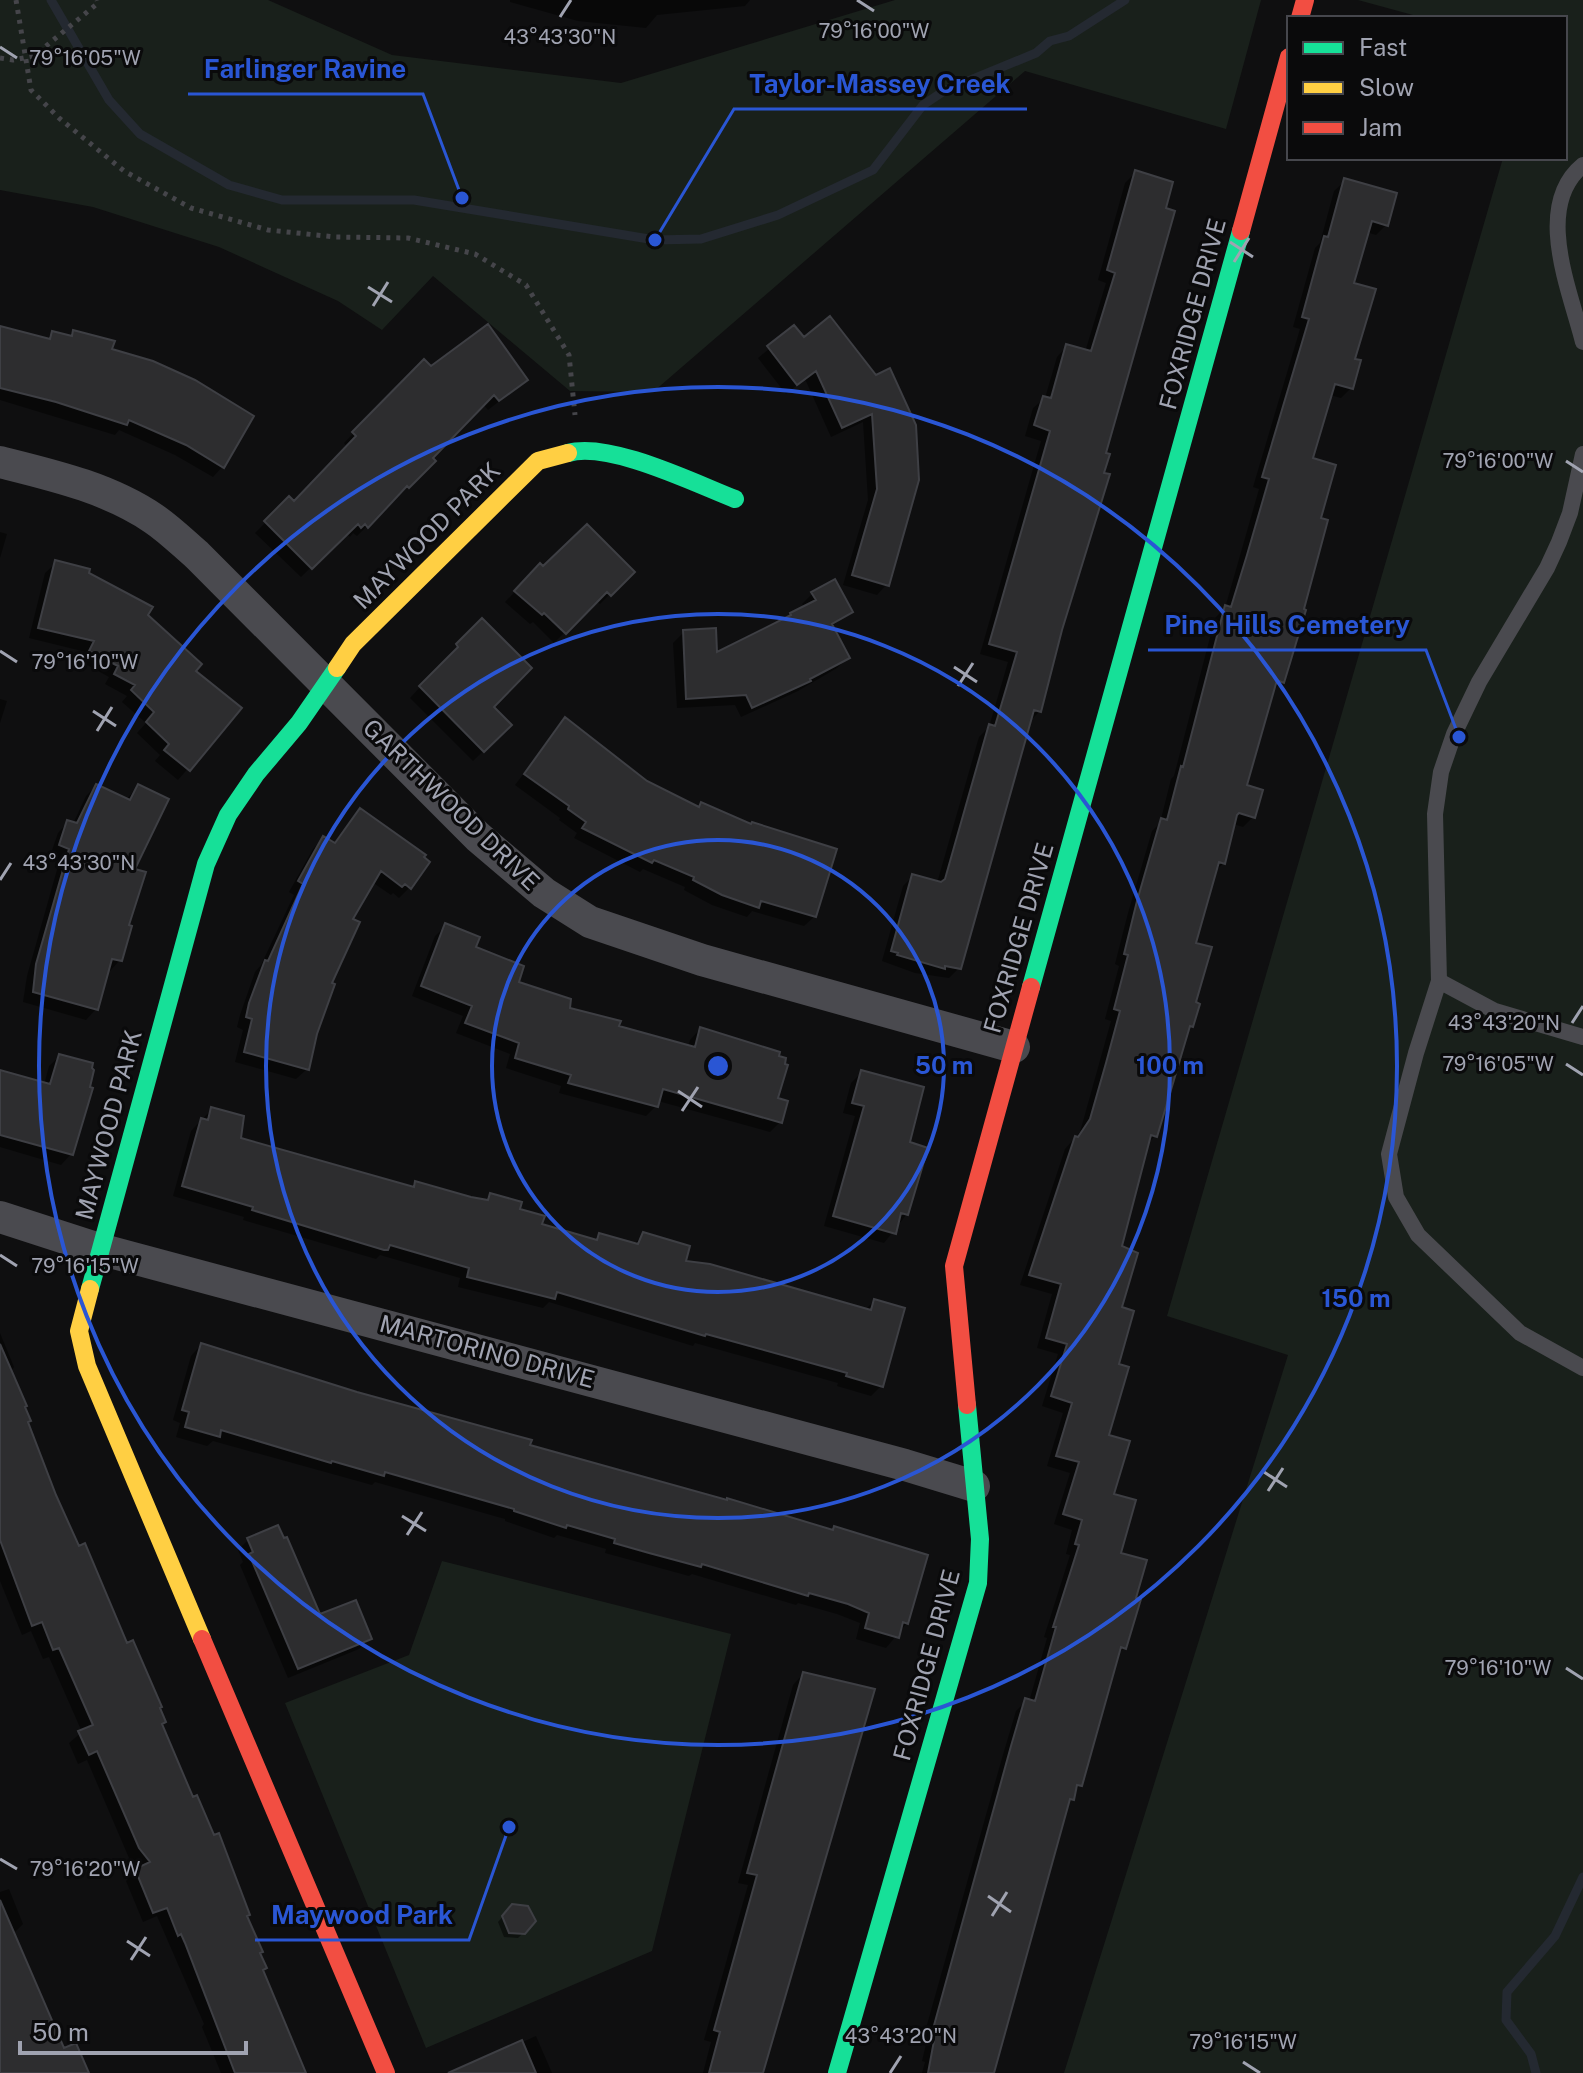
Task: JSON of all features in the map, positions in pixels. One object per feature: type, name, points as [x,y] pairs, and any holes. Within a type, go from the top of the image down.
[{"type":"street","name":"FOXRIDGE DRIVE","points":[[837,2073],[978,1583],[980,1539],[954,1266],[1287,64]]},
{"type":"street","name":"MAYWOOD PARK","points":[[386,2073],[87,1366],[79,1331],[206,864],[228,815],[256,774],[299,723],[353,644],[538,461],[578,450],[622,456],[735,499]]},
{"type":"street","name":"GARTHWOOD DRIVE","points":[[0,462],[96,490],[153,518],[197,555],[478,837],[544,893],[590,922],[702,960],[1014,1047]]},
{"type":"street","name":"MARTORINO DRIVE","points":[[0,1217],[99,1249],[974,1486]]},
{"type":"lane","points":[[1583,165],[1568,180],[1557,216],[1558,240],[1583,342]]},
{"type":"lane","points":[[1583,454],[1570,513],[1559,542],[1547,568],[1479,682],[1454,734],[1441,772],[1435,814],[1439,981],[1389,1154],[1396,1197],[1418,1235],[1520,1333],[1583,1368]]},
{"type":"lane","points":[[1439,981],[1495,1011],[1583,1037]]},
{"type":"path","points":[[16,0],[31,90],[59,118],[124,171],[191,208],[268,230],[336,237],[408,238],[475,254],[526,285],[569,355],[578,450]]},
{"type":"path","points":[[0,58],[24,59],[34,56],[98,1]]},
{"type":"shaded area","points":[[0,0],[268,0],[392,55],[621,83],[895,0],[1261,0],[1226,129],[1025,71],[653,392],[570,391],[433,276],[382,330],[338,301],[219,247],[93,207],[0,190]]},
{"type":"shaded area","points":[[1358,0],[1583,0],[1583,2073],[1064,2073],[1288,1355],[1167,1316],[1502,160],[1567,160],[1567,16],[1417,16]]},
{"type":"shaded area","points":[[442,1561],[731,1634],[652,1951],[426,2048],[285,1703],[409,1655]]},
{"type":"building","points":[[1135,170],[1173,182],[1166,208],[1175,211],[1106,453],[1110,454],[1104,473],[1110,474],[1062,630],[1041,712],[1034,710],[961,969],[945,966],[945,969],[891,951],[912,874],[941,882],[945,879],[989,724],[995,726],[1017,652],[989,644],[1050,431],[1034,425],[1043,396],[1051,398],[1066,344],[1091,351],[1115,273],[1107,270]]},
{"type":"building","points":[[1344,178],[1397,193],[1388,226],[1372,221],[1354,283],[1376,289],[1355,359],[1361,360],[1353,389],[1335,384],[1313,458],[1336,465],[1321,518],[1328,520],[1284,683],[1277,680],[1247,785],[1263,790],[1255,818],[1237,815],[1225,864],[1219,862],[1196,943],[1212,947],[1196,1002],[1200,1004],[1193,1027],[1190,1026],[1157,1137],[1151,1135],[1122,1246],[1138,1253],[1122,1307],[1134,1311],[1119,1364],[1129,1367],[1109,1435],[1130,1441],[1114,1494],[1136,1500],[1121,1553],[1147,1560],[1136,1598],[1141,1599],[1126,1649],[1121,1647],[1082,1786],[1077,1785],[1074,1800],[1070,1799],[994,2073],[928,2073],[936,2030],[933,2029],[1011,1746],[1025,1698],[1035,1701],[1056,1627],[1053,1627],[1079,1545],[1075,1544],[1082,1520],[1063,1514],[1079,1462],[1056,1456],[1072,1403],[1051,1396],[1067,1344],[1046,1338],[1061,1284],[1029,1275],[1075,1136],[1078,1137],[1090,1119],[1120,1011],[1114,1009],[1128,955],[1124,954],[1137,901],[1161,818],[1167,820],[1225,605],[1231,607],[1269,479],[1262,477],[1309,319],[1302,317],[1324,236],[1328,237]]},
{"type":"building","points":[[830,316],[876,375],[890,368],[916,425],[919,480],[889,586],[852,575],[877,489],[872,414],[842,428],[816,371],[797,385],[767,346],[794,325],[804,337]]},
{"type":"building","points":[[488,324],[528,380],[499,401],[494,395],[433,458],[436,461],[409,488],[407,486],[368,528],[365,524],[361,528],[358,524],[312,569],[264,521],[289,496],[294,501],[356,436],[352,432],[424,359],[431,366]]},
{"type":"building","points":[[0,326],[50,339],[52,331],[72,336],[73,330],[115,341],[112,349],[153,361],[195,380],[254,416],[224,468],[186,445],[129,420],[127,425],[0,388]]},
{"type":"building","points":[[587,524],[635,572],[611,596],[607,592],[566,634],[514,591],[540,563],[543,566]]},
{"type":"building","points":[[55,560],[90,569],[89,573],[153,607],[148,615],[202,664],[196,671],[242,708],[190,771],[164,750],[169,744],[146,722],[154,712],[131,690],[135,685],[114,674],[118,666],[89,651],[94,641],[38,628]]},
{"type":"building","points":[[835,579],[853,612],[832,624],[850,658],[811,681],[752,708],[746,695],[686,699],[683,630],[716,628],[717,652],[816,600],[811,592]]},
{"type":"building","points":[[482,618],[532,668],[494,707],[512,725],[484,752],[419,686]]},
{"type":"building","points":[[565,717],[647,781],[699,807],[701,802],[751,824],[837,849],[816,917],[761,901],[759,908],[722,895],[693,880],[694,877],[654,860],[652,863],[582,828],[586,822],[568,809],[569,806],[524,774]]},
{"type":"building","points":[[96,784],[130,800],[138,784],[169,799],[135,869],[146,872],[129,925],[132,926],[122,961],[112,959],[98,1010],[33,992],[36,964],[69,849],[59,845],[67,820],[77,823]]},
{"type":"building","points":[[360,808],[426,855],[424,857],[430,862],[411,889],[405,884],[402,887],[381,871],[353,919],[360,922],[332,983],[335,984],[317,1034],[309,1070],[244,1052],[252,1019],[246,1017],[249,1003],[265,960],[268,961],[303,884],[298,881],[323,836],[335,843]]},
{"type":"building","points":[[445,923],[480,937],[476,947],[524,966],[519,982],[571,999],[570,1008],[621,1021],[619,1026],[695,1047],[700,1027],[780,1052],[779,1056],[786,1058],[785,1064],[788,1065],[778,1098],[788,1101],[782,1123],[663,1089],[658,1107],[568,1083],[571,1075],[515,1058],[519,1043],[465,1023],[472,1006],[421,986]]},
{"type":"building","points":[[59,1054],[93,1063],[94,1070],[90,1087],[93,1088],[73,1155],[0,1135],[0,1070],[50,1084]]},
{"type":"building","points":[[861,1070],[924,1087],[910,1142],[928,1148],[908,1215],[901,1213],[896,1234],[833,1216],[864,1106],[852,1103]]},
{"type":"building","points":[[211,1107],[244,1116],[241,1138],[414,1187],[415,1181],[471,1197],[488,1200],[490,1193],[522,1202],[520,1209],[545,1216],[542,1224],[597,1240],[599,1233],[638,1244],[643,1232],[690,1246],[686,1261],[710,1264],[871,1310],[874,1299],[905,1308],[883,1387],[846,1376],[847,1373],[705,1336],[557,1292],[555,1299],[467,1277],[469,1268],[390,1245],[388,1250],[384,1250],[182,1186],[201,1118],[208,1120]]},
{"type":"building","points":[[201,1343],[357,1392],[532,1440],[530,1445],[833,1530],[834,1526],[928,1555],[908,1624],[903,1622],[899,1638],[865,1628],[869,1613],[848,1604],[809,1593],[808,1596],[702,1564],[701,1567],[649,1553],[614,1543],[615,1539],[567,1525],[566,1528],[514,1509],[385,1472],[384,1476],[331,1463],[221,1430],[220,1437],[185,1427],[189,1412],[182,1410]]},
{"type":"building","points":[[0,1344],[27,1406],[31,1421],[28,1422],[56,1495],[79,1546],[85,1543],[127,1643],[133,1640],[162,1707],[166,1722],[162,1724],[193,1797],[197,1795],[214,1835],[219,1833],[250,1915],[247,1916],[263,1952],[260,1953],[267,1968],[263,1970],[306,2073],[235,2073],[181,1934],[178,1936],[167,1908],[153,1913],[135,1869],[150,1862],[139,1848],[97,1751],[89,1755],[78,1731],[93,1725],[59,1648],[53,1650],[42,1622],[32,1626],[0,1540]]},
{"type":"building","points":[[278,1525],[284,1538],[287,1537],[320,1614],[356,1600],[372,1639],[298,1669],[249,1554],[253,1552],[247,1538]]},
{"type":"building","points":[[803,1672],[875,1689],[763,2073],[709,2073],[720,2032],[714,2030],[757,1875],[747,1873]]},
{"type":"building","points":[[0,1900],[64,2048],[76,2043],[89,2073],[0,2073]]},
{"type":"building","points":[[512,1904],[528,1906],[536,1921],[525,1934],[509,1933],[502,1916]]},
{"type":"building","points":[[522,2040],[536,2073],[448,2073]]},
{"type":"waterway","points":[[51,0],[109,100],[140,134],[229,185],[282,200],[414,200],[655,240],[701,239],[778,215],[873,170],[923,105],[944,91],[1036,53],[1050,41],[1069,36],[1125,0]]},
{"type":"waterway","points":[[1536,2073],[1531,2054],[1506,2020],[1507,1992],[1555,1936],[1583,1877]]},
{"type":"traffic: fast","points":[[1031,987],[1241,231]]},
{"type":"traffic: fast","points":[[568,453],[585,451],[628,458],[735,499]]},
{"type":"traffic: fast","points":[[90,1289],[206,864],[228,815],[337,668]]},
{"type":"traffic: fast","points":[[837,2073],[978,1583],[980,1539],[967,1405]]},
{"type":"traffic: slow","points":[[337,668],[353,644],[538,461],[568,453]]},
{"type":"traffic: slow","points":[[90,1289],[79,1331],[87,1366],[202,1639]]},
{"type":"traffic: jam","points":[[1301,16],[1305,0]]},
{"type":"traffic: jam","points":[[1241,231],[1287,64]]},
{"type":"traffic: jam","points":[[967,1405],[954,1266],[1031,987]]},
{"type":"traffic: jam","points":[[202,1639],[386,2073]]},
{"type":"place","name":"Farlinger Ravine","points":[[462,198]]},
{"type":"place","name":"Taylor-Massey Creek","points":[[655,240]]},
{"type":"place","name":"Pine Hills Cemetery","points":[[1459,737]]},
{"type":"place","name":"Maywood Park","points":[[509,1827]]}]
